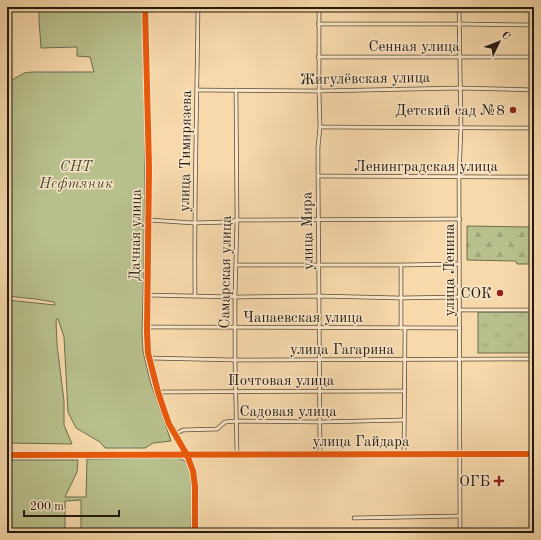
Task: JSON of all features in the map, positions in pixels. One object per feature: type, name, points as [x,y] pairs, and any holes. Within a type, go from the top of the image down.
[{"type":"street","name":"Дачная улица","points":[[145,7],[149,136],[147,342],[149,358],[167,420],[187,455],[193,471],[195,486],[195,533]]},
{"type":"street","name":"улица Тимирязева","points":[[195,296],[194,223],[198,7]]},
{"type":"street","name":"улица Мира","points":[[319,7],[318,56],[320,127],[318,176],[320,454]]},
{"type":"street","name":"улица Ленина","points":[[459,7],[461,127],[459,177],[460,533]]},
{"type":"street","points":[[318,24],[534,25]]},
{"type":"street","name":"Сенная улица","points":[[318,56],[534,57]]},
{"type":"street","name":"Жигулёвская улица","points":[[197,90],[319,91],[460,88],[534,90]]},
{"type":"street","name":"Самарская улица","points":[[236,90],[237,220],[235,391],[237,454]]},
{"type":"street","points":[[320,127],[534,128]]},
{"type":"street","name":"Ленинградская улица","points":[[318,176],[534,177]]},
{"type":"street","points":[[149,220],[194,223],[229,222],[237,220],[460,219]]},
{"type":"street","points":[[236,265],[459,264]]},
{"type":"street","points":[[401,265],[401,328]]},
{"type":"street","points":[[147,295],[235,297],[460,297]]},
{"type":"street","points":[[460,310],[534,310]]},
{"type":"street","name":"Чапаевская улица","points":[[147,327],[460,328]]},
{"type":"street","points":[[404,455],[405,328]]},
{"type":"street","name":"улица Гагарина","points":[[149,358],[235,360],[534,359]]},
{"type":"street","name":"Почтовая улица","points":[[158,392],[405,391]]},
{"type":"street","name":"Садовая улица","points":[[175,434],[183,430],[217,429],[225,422],[236,421],[320,422],[404,420]]},
{"type":"street","name":"улица Гайдара","points":[[187,455],[534,454]]},
{"type":"street","points":[[7,455],[187,455]]},
{"type":"street","points":[[354,518],[460,516]]},
{"type":"green space","name":"СНТ Нефтяник","points":[[39,7],[142,7],[145,145],[143,351],[150,381],[171,441],[153,443],[145,448],[105,448],[100,442],[76,428],[68,412],[64,337],[58,319],[56,319],[57,345],[64,401],[64,425],[72,444],[7,443],[7,300],[55,305],[54,302],[7,296],[7,83],[24,73],[94,72],[90,57],[77,56],[77,47],[41,48]]},
{"type":"green space","points":[[467,226],[530,227],[530,246],[534,246],[534,264],[517,264],[516,261],[467,260]]},
{"type":"green space","points":[[478,312],[534,312],[534,353],[478,353]]},
{"type":"green space","points":[[87,459],[181,459],[187,464],[191,477],[191,533],[81,533],[81,500],[65,501],[65,528],[63,533],[7,533],[7,460],[78,460],[77,472],[65,497],[86,497]]},
{"type":"cycle path","points":[[145,7],[149,168],[148,353],[158,392],[169,424],[187,455],[193,471],[195,486],[195,533]]},
{"type":"cycle path","points":[[7,455],[534,454]]},
{"type":"place","name":"Детский сад №8","points":[[513,110]]},
{"type":"place","name":"СОК","points":[[500,293]]},
{"type":"place","name":"ОГБ","points":[[499,481]]}]
